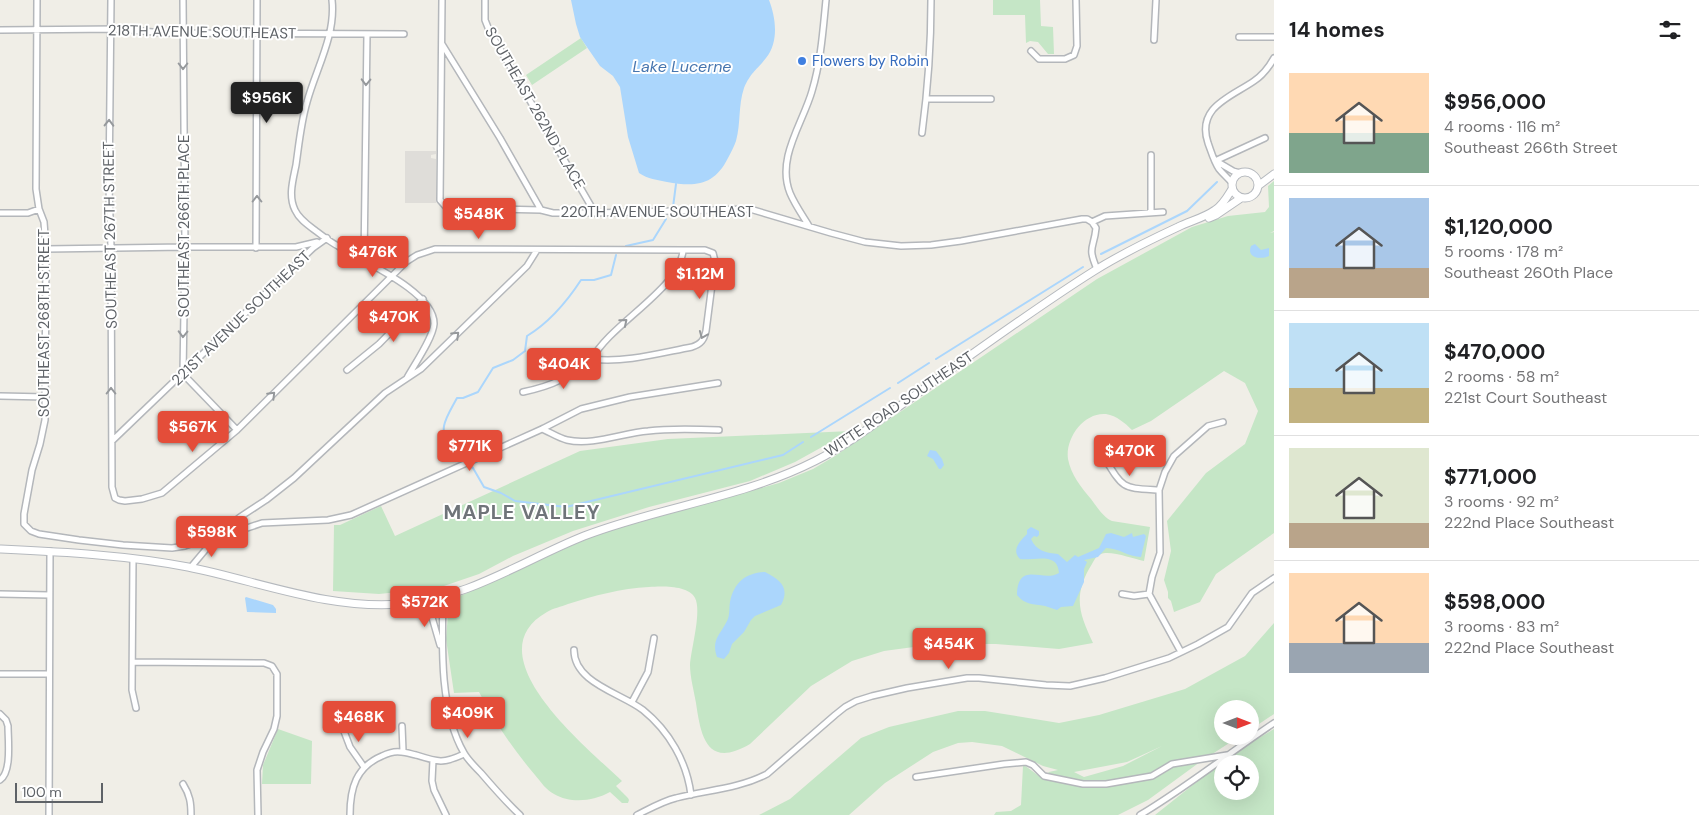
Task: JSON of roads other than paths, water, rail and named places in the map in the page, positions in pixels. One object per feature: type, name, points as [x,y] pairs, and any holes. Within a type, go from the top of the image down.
[{"type":"street","name":"SOUTHEAST 268TH STREET","points":[[37,0],[36,189],[39,209],[44,222],[46,249],[46,397],[43,433],[32,470],[24,524],[31,531],[39,534],[123,545],[172,548],[217,536]]},
{"type":"street","name":"SOUTHEAST 267TH STREET","points":[[111,0],[109,188],[112,470],[115,498],[119,500],[142,499],[162,493],[237,430]]},
{"type":"street","name":"SOUTHEAST 266TH PLACE","points":[[183,0],[185,247],[183,374]]},
{"type":"street","points":[[256,248],[258,0]]},
{"type":"street","points":[[332,0],[329,34],[304,113],[291,195],[294,207],[301,219],[364,262],[392,276],[423,299],[432,313],[433,329],[407,379]]},
{"type":"street","points":[[442,0],[442,44],[500,138],[541,210]]},
{"type":"street","name":"SOUTHEAST 262ND PLACE","points":[[485,0],[485,20],[488,30],[594,213]]},
{"type":"street","points":[[809,227],[789,192],[786,170],[790,147],[815,80],[826,0]]},
{"type":"street","points":[[922,133],[931,50],[931,0]]},
{"type":"street","points":[[1031,51],[1039,59],[1065,59],[1074,55],[1077,46],[1076,0]]},
{"type":"street","points":[[1154,40],[1156,0]]},
{"type":"street","name":"218TH AVENUE SOUTHEAST","points":[[0,30],[404,34]]},
{"type":"street","points":[[364,262],[367,34]]},
{"type":"street","points":[[1239,37],[1274,37]]},
{"type":"street","name":"220TH AVENUE SOUTHEAST","points":[[442,44],[440,200],[443,206],[451,209],[541,210],[553,213],[750,209],[865,242],[901,246],[961,241],[1082,219],[1092,222],[1105,216],[1163,212]]},
{"type":"street","points":[[1240,198],[1218,168],[1207,140],[1208,118],[1225,98],[1262,75],[1274,58]]},
{"type":"street","points":[[927,99],[991,100]]},
{"type":"street","points":[[1216,161],[1265,138]]},
{"type":"street","points":[[1151,155],[1151,212]]},
{"type":"street","points":[[1216,161],[1240,173]]},
{"type":"street","name":"WITTE ROAD SOUTHEAST","points":[[0,549],[133,559],[191,568],[323,599],[346,602],[377,605],[398,604],[426,600],[443,595],[494,578],[584,536],[764,482],[813,462],[874,424],[1037,308],[1097,269],[1180,226],[1213,212],[1222,204],[1236,176],[1240,173],[1248,172],[1254,176],[1274,173]]},
{"type":"street","name":"WITTE ROAD SOUTHEAST","points":[[1192,221],[1216,215],[1240,198],[1252,196],[1258,186],[1274,173]]},
{"type":"street","points":[[1254,176],[1258,186]]},
{"type":"street","points":[[0,213],[28,213],[39,209]]},
{"type":"street","points":[[1092,222],[1096,228],[1092,244],[1092,256],[1097,269]]},
{"type":"street","points":[[46,249],[296,247],[314,244],[327,238]]},
{"type":"street","name":"221ST AVENUE SOUTHEAST","points":[[113,440],[314,248],[327,238]]},
{"type":"street","points":[[183,374],[237,430],[411,258],[426,252],[435,249],[705,250],[713,253],[715,261],[703,341],[692,347],[646,356],[606,360],[592,359]]},
{"type":"street","points":[[191,568],[217,536],[294,478],[385,393],[421,369],[527,266],[538,250]]},
{"type":"street","points":[[523,392],[543,388],[564,379],[592,359],[618,327],[654,296],[680,265],[683,250]]},
{"type":"street","points":[[348,370],[379,344],[423,299]]},
{"type":"street","points":[[217,536],[262,523],[328,520],[351,515],[542,429],[581,409],[607,402],[718,383]]},
{"type":"street","points":[[0,396],[46,397]]},
{"type":"street","points":[[1181,652],[1149,594],[1152,577],[1160,553],[1160,490],[1164,472],[1174,456],[1208,426],[1224,422]]},
{"type":"street","points":[[542,429],[567,440],[581,441],[611,438],[647,431],[681,429],[718,430]]},
{"type":"street","points":[[1104,457],[1117,479],[1124,486],[1160,490]]},
{"type":"street","points":[[49,815],[50,552]]},
{"type":"street","points":[[133,559],[132,690],[136,708]]},
{"type":"street","points":[[637,815],[675,798],[742,785],[767,774],[845,707],[872,696],[967,678],[1057,686],[1082,684],[1151,664],[1181,652],[1228,627],[1252,593],[1274,578]]},
{"type":"street","points":[[0,594],[49,595]]},
{"type":"street","points":[[1122,594],[1134,596],[1149,594]]},
{"type":"street","points":[[443,595],[442,650],[448,706],[455,732],[464,754],[520,815]]},
{"type":"street","points":[[426,600],[442,650]]},
{"type":"street","points":[[632,702],[648,672],[654,638]]},
{"type":"street","points":[[574,650],[576,663],[583,673],[590,679],[632,702],[655,722],[675,748],[685,766],[691,795]]},
{"type":"street","points":[[133,662],[264,663],[272,666],[277,674],[277,716],[274,730],[263,752],[258,770],[258,815]]},
{"type":"street","points":[[0,674],[49,674]]},
{"type":"street","points":[[2,716],[8,726],[8,770],[2,778]]},
{"type":"street","points":[[1227,755],[1274,723]]},
{"type":"street","points":[[342,726],[350,747],[364,767]]},
{"type":"street","points":[[402,726],[403,751]]},
{"type":"street","points":[[350,815],[353,786],[368,762],[387,754],[403,751],[433,760],[448,761],[464,754]]},
{"type":"street","points":[[916,777],[1026,762],[1033,765],[1044,776],[1083,784],[1106,784],[1152,776],[1172,764],[1214,757]]},
{"type":"street","points":[[433,760],[432,781],[434,790],[446,815]]},
{"type":"street","points":[[1140,815],[1172,796],[1214,765]]},
{"type":"street","points":[[184,784],[189,794],[191,815]]},
{"type":"water","name":"Lake Lucerne","points":[[571,0],[769,0],[775,22],[773,45],[744,88],[736,141],[723,167],[710,179],[695,184],[677,184],[656,180],[639,173],[628,137],[620,87],[613,76],[600,66],[580,37]]},
{"type":"water","points":[[1255,244],[1261,250],[1269,248],[1269,256],[1258,258],[1252,255],[1251,246]]},
{"type":"water","points":[[930,450],[936,451],[942,459],[944,465],[941,469],[939,469],[933,459],[927,456]]},
{"type":"water","points":[[1031,527],[1039,531],[1037,537],[1034,536],[1031,539],[1039,549],[1058,554],[1067,562],[1075,555],[1078,557],[1099,548],[1106,534],[1111,533],[1124,537],[1132,533],[1133,537],[1144,534],[1146,536],[1141,557],[1106,548],[1098,557],[1084,560],[1087,562],[1084,569],[1084,582],[1073,606],[1061,607],[1057,610],[1026,602],[1017,595],[1018,584],[1027,575],[1046,576],[1059,573],[1058,566],[1050,559],[1020,559],[1017,556],[1016,549],[1027,534],[1027,530]]},
{"type":"water","points":[[765,572],[776,578],[784,589],[785,594],[781,605],[755,616],[744,632],[732,644],[729,653],[724,659],[717,657],[715,646],[717,638],[728,619],[734,589],[742,580],[752,574]]},
{"type":"water","points":[[246,597],[273,605],[276,613],[247,612]]},
{"type":"waterway","points":[[1101,254],[1187,211],[1217,182]]},
{"type":"waterway","points":[[673,207],[676,184]]},
{"type":"waterway","points":[[626,246],[653,240],[666,219]]},
{"type":"waterway","points":[[455,457],[447,453],[444,424],[457,398],[463,398],[478,392],[493,368],[513,360],[525,351],[527,336],[543,325],[557,311],[581,280],[594,280],[611,275],[616,255]]},
{"type":"waterway","points":[[936,359],[1083,267]]},
{"type":"waterway","points":[[898,383],[929,363]]},
{"type":"waterway","points":[[811,437],[890,388]]},
{"type":"waterway","points":[[469,466],[473,468],[484,487],[501,493],[515,501],[566,507],[783,455],[803,442]]},
{"type":"place","name":"Flowers by Robin","points":[[802,61]]},
{"type":"district","name":"MAPLE VALLEY","points":[[522,512]]}]
